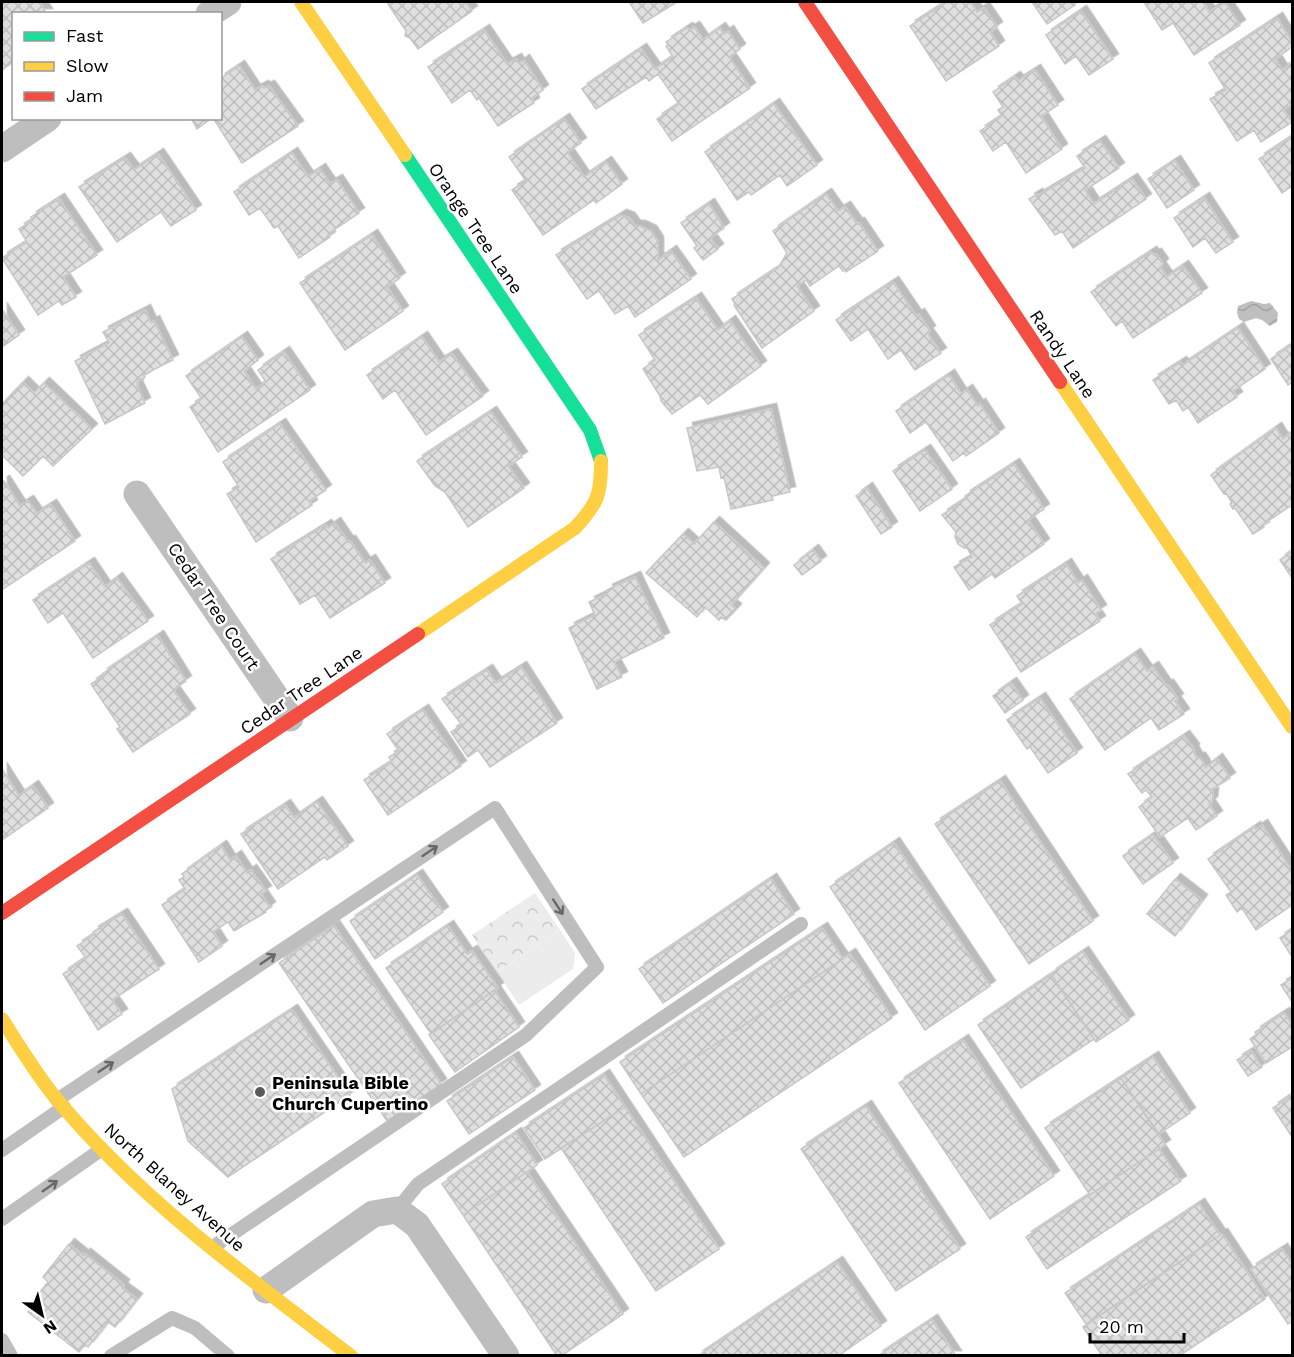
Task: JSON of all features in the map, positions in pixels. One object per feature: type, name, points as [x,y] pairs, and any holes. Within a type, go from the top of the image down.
[{"type":"street","points":[[212,12],[228,2]]},
{"type":"street","name":"Orange Tree Lane","points":[[302,2],[590,430],[601,458],[601,481]]},
{"type":"street","name":"Randy Lane","points":[[804,2],[1293,728]]},
{"type":"street","points":[[2,149],[45,120]]},
{"type":"street","name":"Cedar Tree Lane","points":[[2,913],[575,528],[594,507],[601,481]]},
{"type":"street","name":"Cedar Tree Court","points":[[137,495],[290,718]]},
{"type":"street","name":"North Blaney Avenue","points":[[2,1019],[61,1103],[102,1149],[145,1190],[212,1247],[351,1356]]},
{"type":"street","points":[[266,1290],[373,1214],[397,1210],[417,1225],[506,1356]]},
{"type":"lane","points":[[2,1150],[61,1103],[495,808],[597,967],[526,1035],[212,1247]]},
{"type":"lane","points":[[397,1210],[418,1184],[801,924]]},
{"type":"lane","points":[[2,1219],[102,1149]]},
{"type":"lane","points":[[111,1356],[171,1318],[195,1328],[228,1356]]},
{"type":"lane","points":[[2,1340],[11,1356]]},
{"type":"green space","points":[[535,893],[560,930],[497,972],[472,935]]},
{"type":"green space","points":[[560,930],[575,953],[573,969],[519,1005],[497,972]]},
{"type":"water","points":[[1251,301],[1270,303],[1278,313],[1277,322],[1270,326],[1256,318],[1244,322],[1239,319],[1238,306]]},
{"type":"building","points":[[2,2],[39,2],[46,12],[12,12],[12,62],[2,70]]},
{"type":"building","points":[[392,2],[465,2],[472,11],[418,49],[410,38],[405,36],[406,31],[388,4]]},
{"type":"building","points":[[629,2],[677,2],[643,23]]},
{"type":"building","points":[[947,2],[970,2],[977,12],[984,8],[997,27],[990,32],[999,46],[946,81],[910,26]]},
{"type":"building","points":[[1032,2],[1072,2],[1075,5],[1047,24]]},
{"type":"building","points":[[1144,2],[1203,2],[1209,12],[1225,3],[1240,25],[1194,55],[1173,23],[1162,30]]},
{"type":"building","points":[[1081,11],[1113,59],[1089,75],[1076,56],[1065,64],[1046,35]]},
{"type":"building","points":[[1277,18],[1292,42],[1292,47],[1275,59],[1282,70],[1292,63],[1292,104],[1283,110],[1292,122],[1261,142],[1254,130],[1237,141],[1210,99],[1226,90],[1209,63]]},
{"type":"building","points":[[694,27],[703,40],[720,28],[724,34],[728,31],[740,49],[729,57],[750,88],[672,141],[657,119],[679,104],[658,74],[649,81],[646,77],[596,109],[582,89],[641,49],[655,69],[673,57],[666,42],[687,28],[689,30]]},
{"type":"building","points":[[484,30],[507,64],[516,59],[519,64],[524,60],[543,90],[532,98],[534,103],[498,126],[479,98],[477,100],[470,90],[452,103],[428,67]]},
{"type":"building","points":[[239,66],[255,90],[269,86],[298,126],[242,163],[214,120],[222,120],[222,78]]},
{"type":"building","points":[[1035,70],[1058,105],[1041,116],[1062,149],[1026,173],[1006,142],[993,151],[980,131],[1002,116],[998,110],[1003,107],[993,92],[1015,77],[1018,81]]},
{"type":"building","points":[[774,104],[817,165],[787,186],[780,175],[751,195],[749,192],[737,200],[705,152]]},
{"type":"building","points":[[564,119],[581,143],[567,152],[584,177],[606,162],[622,184],[596,203],[594,200],[543,235],[512,190],[526,181],[509,157]]},
{"type":"building","points":[[192,120],[209,120],[197,129]]},
{"type":"building","points":[[1292,137],[1292,186],[1282,193],[1259,159]]},
{"type":"building","points":[[1100,141],[1119,168],[1085,190],[1094,204],[1132,179],[1146,199],[1073,248],[1062,231],[1055,235],[1029,199],[1085,168],[1077,156]]},
{"type":"building","points":[[292,153],[308,177],[320,169],[330,184],[337,180],[359,213],[328,234],[330,237],[299,258],[278,226],[274,228],[260,208],[249,215],[234,192]]},
{"type":"building","points":[[158,154],[196,210],[171,226],[161,212],[117,242],[79,187],[125,158],[134,170]]},
{"type":"building","points":[[1175,161],[1194,190],[1167,208],[1148,179]]},
{"type":"building","points":[[826,194],[838,211],[845,207],[878,251],[846,272],[839,266],[810,286],[806,280],[797,286],[814,311],[762,348],[732,299],[778,268],[787,253],[773,231]]},
{"type":"building","points":[[1204,198],[1233,242],[1216,253],[1205,238],[1193,247],[1174,218]]},
{"type":"building","points":[[59,199],[97,255],[63,277],[76,297],[62,305],[59,301],[38,315],[2,258],[27,242],[19,229],[33,220],[31,217]]},
{"type":"building","points":[[709,204],[724,228],[710,238],[718,249],[703,260],[694,248],[697,246],[681,223]]},
{"type":"building","points":[[621,215],[629,218],[635,226],[651,231],[658,242],[658,260],[671,251],[691,279],[635,317],[628,306],[615,314],[599,291],[587,299],[556,255]]},
{"type":"building","points":[[372,235],[400,278],[387,287],[403,311],[345,350],[300,283]]},
{"type":"building","points":[[1151,252],[1156,254],[1163,264],[1160,267],[1167,277],[1183,266],[1202,293],[1133,338],[1122,321],[1116,326],[1091,292]]},
{"type":"building","points":[[893,282],[916,316],[919,314],[930,331],[927,333],[941,353],[915,370],[901,350],[888,359],[868,329],[851,341],[836,320]]},
{"type":"building","points":[[696,298],[718,330],[730,321],[761,366],[708,404],[700,395],[672,414],[661,401],[643,369],[655,360],[639,335]]},
{"type":"building","points":[[2,309],[19,335],[2,347]]},
{"type":"building","points":[[145,310],[151,323],[154,321],[173,360],[143,375],[145,377],[137,382],[145,403],[105,424],[75,361],[109,343],[103,332]]},
{"type":"building","points":[[1238,328],[1265,369],[1233,391],[1237,397],[1198,423],[1188,407],[1183,411],[1176,400],[1169,404],[1153,380],[1181,362],[1183,365]]},
{"type":"building","points":[[242,337],[258,360],[244,371],[256,389],[266,382],[258,370],[284,352],[310,390],[218,452],[190,407],[202,399],[186,376]]},
{"type":"building","points":[[422,337],[439,362],[452,354],[483,396],[426,435],[395,390],[383,399],[367,375]]},
{"type":"building","points":[[1292,345],[1292,382],[1288,385],[1271,359]]},
{"type":"building","points":[[949,375],[961,394],[967,390],[978,406],[980,404],[999,433],[966,456],[964,453],[953,461],[926,422],[910,433],[896,411]]},
{"type":"building","points":[[23,382],[34,393],[44,383],[92,429],[53,466],[43,456],[23,476],[2,455],[2,404]]},
{"type":"building","points":[[771,409],[790,492],[772,496],[773,500],[731,509],[724,477],[721,478],[719,467],[697,471],[687,428]]},
{"type":"building","points":[[491,412],[522,457],[508,466],[524,488],[468,527],[445,492],[435,486],[417,461]]},
{"type":"building","points":[[280,424],[326,490],[309,501],[312,505],[256,542],[227,494],[239,487],[223,462]]},
{"type":"building","points":[[1276,428],[1283,439],[1292,432],[1292,505],[1262,525],[1264,527],[1253,534],[1211,475]]},
{"type":"building","points":[[925,450],[952,489],[920,511],[893,471]]},
{"type":"building","points":[[1014,464],[1044,509],[1028,520],[1044,544],[995,578],[992,574],[969,590],[954,567],[972,557],[967,548],[958,544],[955,537],[956,532],[942,515],[966,499],[965,496]]},
{"type":"building","points":[[4,481],[20,506],[28,501],[37,514],[51,505],[75,541],[3,589],[2,482]]},
{"type":"building","points":[[867,488],[892,527],[881,534],[856,496]]},
{"type":"building","points":[[714,522],[764,568],[731,605],[736,609],[726,620],[721,617],[719,620],[705,607],[697,617],[646,573],[683,534],[694,544]]},
{"type":"building","points":[[335,523],[365,563],[370,560],[385,583],[330,618],[315,595],[300,604],[271,559],[326,525],[328,528]]},
{"type":"building","points":[[813,550],[821,561],[802,575],[794,565]]},
{"type":"building","points":[[1292,551],[1292,578],[1280,560]]},
{"type":"building","points":[[89,563],[105,587],[117,578],[148,621],[93,658],[63,613],[48,623],[33,600]]},
{"type":"building","points":[[1066,564],[1078,583],[1082,580],[1101,610],[1095,614],[1100,621],[1021,672],[990,625],[1022,604],[1017,596]]},
{"type":"building","points":[[635,577],[664,638],[614,662],[622,677],[597,689],[569,628],[595,615],[589,602],[608,593],[607,590]]},
{"type":"building","points":[[158,636],[186,681],[173,690],[190,714],[133,752],[117,729],[120,727],[91,684]]},
{"type":"building","points":[[1135,654],[1147,671],[1153,667],[1166,686],[1168,685],[1178,699],[1175,701],[1184,714],[1159,730],[1151,718],[1105,750],[1070,699]]},
{"type":"building","points":[[521,667],[557,723],[490,767],[478,750],[468,757],[451,732],[462,725],[442,699],[487,670],[496,683]]},
{"type":"building","points":[[1011,683],[1023,700],[1005,713],[993,696]]},
{"type":"building","points":[[1040,698],[1077,753],[1048,773],[1030,747],[1027,749],[1007,720]]},
{"type":"building","points":[[423,710],[461,766],[388,815],[364,780],[392,762],[389,757],[399,751],[387,734]]},
{"type":"building","points":[[1184,736],[1205,768],[1217,759],[1230,778],[1211,790],[1212,802],[1209,804],[1217,816],[1196,830],[1188,818],[1160,837],[1139,807],[1152,797],[1146,790],[1142,793],[1128,774]]},
{"type":"building","points":[[2,769],[19,796],[33,786],[48,808],[2,840]]},
{"type":"building","points":[[1000,781],[1093,921],[1029,964],[935,824]]},
{"type":"building","points":[[317,802],[348,846],[327,860],[325,857],[278,889],[241,834],[285,805],[294,818]]},
{"type":"building","points":[[1262,825],[1292,871],[1292,905],[1256,930],[1242,908],[1237,912],[1226,895],[1231,892],[1208,859],[1255,827],[1256,829]]},
{"type":"building","points":[[1153,835],[1173,863],[1143,884],[1123,856]]},
{"type":"building","points":[[894,843],[990,986],[925,1030],[830,887]]},
{"type":"building","points":[[221,846],[230,860],[236,856],[247,873],[251,870],[266,891],[261,894],[270,907],[266,912],[234,931],[228,922],[213,932],[222,946],[199,962],[162,905],[185,889],[179,880],[184,877],[182,874]]},
{"type":"building","points":[[417,875],[443,912],[375,959],[350,921]]},
{"type":"building","points":[[771,879],[794,914],[663,1003],[639,969]]},
{"type":"building","points":[[1175,879],[1202,900],[1175,936],[1147,914]]},
{"type":"building","points":[[122,914],[159,969],[112,1000],[122,1014],[98,1030],[63,974],[86,958],[77,946],[95,934],[93,932]]},
{"type":"building","points":[[334,926],[441,1084],[387,1121],[279,963]]},
{"type":"building","points":[[448,926],[467,954],[472,951],[498,988],[431,1034],[386,968]]},
{"type":"building","points":[[822,928],[843,959],[641,1094],[620,1062]]},
{"type":"building","points":[[1292,930],[1292,957],[1280,938]]},
{"type":"building","points":[[1083,952],[1129,1020],[1096,1042],[1051,974]]},
{"type":"building","points":[[850,954],[892,1018],[684,1157],[641,1094]]},
{"type":"building","points":[[1051,975],[1094,1039],[1021,1088],[978,1025]]},
{"type":"building","points":[[1292,978],[1292,1002],[1281,985]]},
{"type":"building","points":[[494,990],[519,1027],[455,1072],[429,1035]]},
{"type":"building","name":"Peninsula Bible Church Cupertino","points":[[292,1010],[350,1095],[228,1177],[188,1141],[172,1089]]},
{"type":"building","points":[[1284,1013],[1292,1025],[1292,1047],[1266,1063],[1250,1039],[1257,1034],[1255,1032]]},
{"type":"building","points":[[963,1040],[1054,1176],[990,1219],[899,1083]]},
{"type":"building","points":[[1251,1051],[1262,1067],[1248,1076],[1237,1060]]},
{"type":"building","points":[[513,1057],[535,1090],[469,1134],[447,1101]]},
{"type":"building","points":[[1153,1057],[1190,1113],[1159,1134],[1121,1078]]},
{"type":"building","points":[[604,1075],[625,1107],[545,1159],[524,1128]]},
{"type":"building","points":[[1121,1078],[1165,1145],[1090,1195],[1045,1128]]},
{"type":"building","points":[[1292,1095],[1292,1137],[1273,1108]]},
{"type":"building","points":[[866,1106],[960,1249],[896,1291],[801,1149]]},
{"type":"building","points":[[625,1107],[719,1249],[656,1291],[561,1148]]},
{"type":"building","points":[[516,1133],[537,1165],[463,1215],[442,1184]]},
{"type":"building","points":[[1159,1149],[1181,1181],[1047,1269],[1026,1237]]},
{"type":"building","points":[[527,1172],[623,1314],[561,1356],[557,1356],[463,1215]]},
{"type":"building","points":[[1199,1204],[1220,1235],[1086,1324],[1065,1293]]},
{"type":"building","points":[[1222,1234],[1265,1299],[1179,1356],[1102,1356],[1083,1327]]},
{"type":"building","points":[[69,1244],[124,1285],[122,1288],[137,1299],[115,1327],[108,1322],[88,1347],[85,1345],[79,1352],[28,1312],[34,1305],[31,1303],[48,1282],[43,1277]]},
{"type":"building","points":[[1282,1249],[1292,1264],[1292,1321],[1288,1324],[1251,1269]]},
{"type":"building","points":[[837,1262],[881,1326],[838,1356],[698,1356]]},
{"type":"building","points":[[932,1320],[956,1356],[878,1356]]},
{"type":"traffic: fast","points":[[405,155],[590,430],[601,461]]},
{"type":"traffic: slow","points":[[301,2],[405,155]]},
{"type":"traffic: slow","points":[[1060,382],[1292,727]]},
{"type":"traffic: slow","points":[[418,634],[575,528],[589,512],[597,498],[601,461]]},
{"type":"traffic: slow","points":[[2,1019],[59,1102],[125,1172],[198,1237],[351,1356]]},
{"type":"traffic: jam","points":[[805,2],[1060,382]]},
{"type":"traffic: jam","points":[[2,913],[418,634]]},
{"type":"place","name":"Peninsula Bible Church Cupertino","points":[[260,1092]]}]
